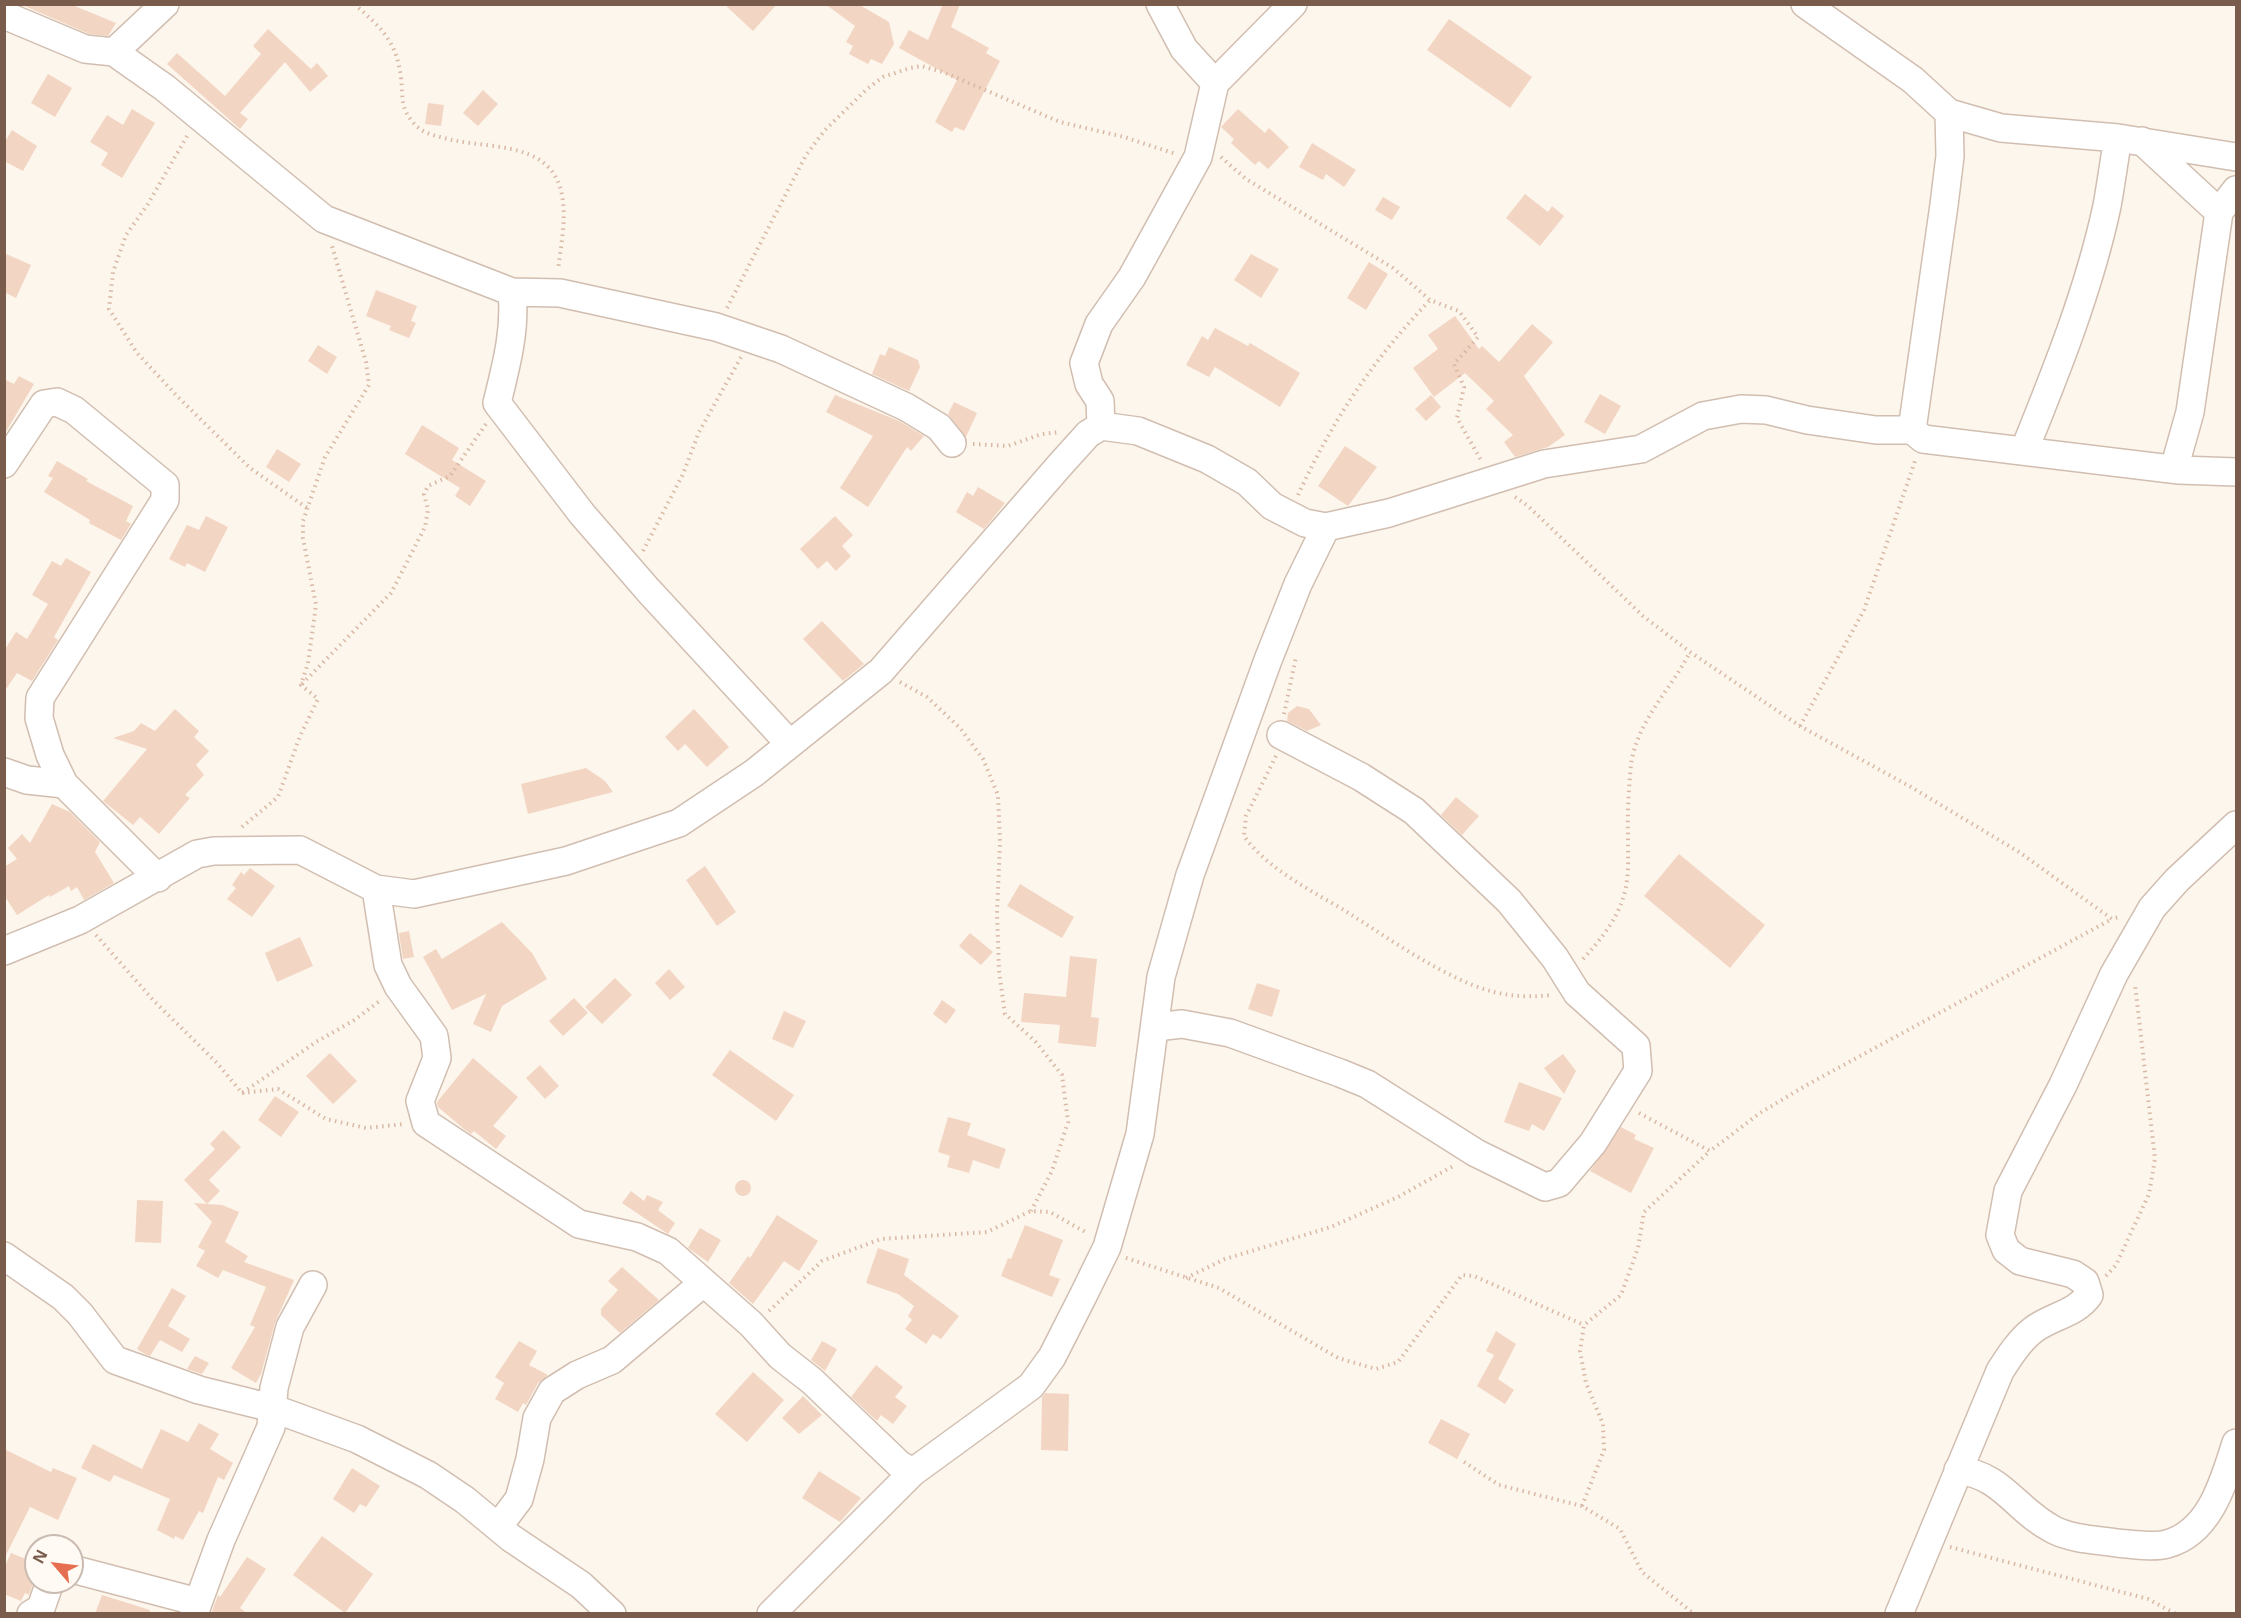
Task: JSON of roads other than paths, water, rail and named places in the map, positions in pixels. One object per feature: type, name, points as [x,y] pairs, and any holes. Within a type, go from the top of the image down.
[{"type":"street","points":[[114,52],[165,4]]},
{"type":"street","points":[[1160,4],[1184,49],[1215,83]]},
{"type":"street","points":[[4,951],[80,920],[197,854],[214,851],[300,850],[376,889],[414,894],[566,861],[679,823],[754,773],[881,671],[1095,430],[1100,401],[1089,384],[1084,363],[1099,324],[1132,277],[1197,158],[1215,83],[1293,4]]},
{"type":"street","points":[[1805,4],[1913,80],[1949,113],[2001,128],[2130,140],[2236,157]]},
{"type":"street","points":[[4,15],[86,49],[114,52],[165,88],[324,219],[512,292],[560,293],[716,327],[751,339],[827,368],[906,407],[939,427],[951,443]]},
{"type":"street","points":[[1918,435],[1950,156],[1949,113]]},
{"type":"street","points":[[2130,140],[2219,212]]},
{"type":"street","points":[[2024,451],[2053,379],[2087,279],[2106,207],[2130,140]]},
{"type":"street","points":[[2174,469],[2190,412],[2219,212],[2236,190]]},
{"type":"street","points":[[512,292],[514,311],[509,352],[497,402],[582,514],[789,743]]},
{"type":"street","points":[[4,465],[44,404],[57,402],[74,410],[165,485],[165,500],[40,698],[39,718],[50,755],[64,784],[158,878]]},
{"type":"street","points":[[1095,430],[1138,431],[1207,459],[1247,482],[1272,506],[1305,523],[1326,527],[1389,513],[1544,464],[1641,449],[1702,416],[1741,409],[1766,410],[1807,420],[2024,451],[2174,469],[2236,472]]},
{"type":"street","points":[[771,1614],[913,1472],[1031,1386],[1052,1357],[1107,1247],[1140,1134],[1161,977],[1190,875],[1268,660],[1298,584],[1326,527]]},
{"type":"street","points":[[1155,1027],[1182,1024],[1230,1033],[1367,1084],[1476,1153],[1545,1187],[1558,1183],[1593,1143],[1638,1071],[1636,1046],[1572,985],[1555,958],[1509,901],[1414,811],[1361,777],[1281,735]]},
{"type":"street","points":[[4,772],[27,780],[64,784]]},
{"type":"street","points":[[1899,1614],[2000,1371],[2016,1346],[2032,1330],[2082,1304],[2089,1295],[2085,1282],[2073,1274],[2020,1261],[2006,1250],[2000,1235],[2008,1191],[2128,948],[2152,908],[2177,879],[2236,825]]},
{"type":"street","points":[[376,889],[388,965],[398,986],[434,1036],[437,1058],[420,1101],[426,1123],[579,1224],[638,1237],[668,1251],[751,1324],[780,1356],[812,1381],[900,1465],[913,1472]]},
{"type":"street","points":[[4,1256],[63,1297],[80,1314],[115,1360],[199,1390],[272,1408],[357,1439],[428,1475],[581,1585],[612,1614]]},
{"type":"street","points":[[498,1527],[519,1499],[530,1459],[537,1418],[552,1391],[577,1375],[612,1359],[703,1283]]},
{"type":"street","points":[[84,1573],[196,1608],[221,1540],[271,1427],[275,1379],[290,1327],[313,1285]]},
{"type":"street","points":[[1959,1470],[1976,1472],[1990,1478],[2029,1513],[2055,1531],[2132,1545],[2167,1545],[2197,1528],[2221,1490],[2236,1443]]},
{"type":"street","points":[[32,1614],[41,1608],[46,1594]]}]
